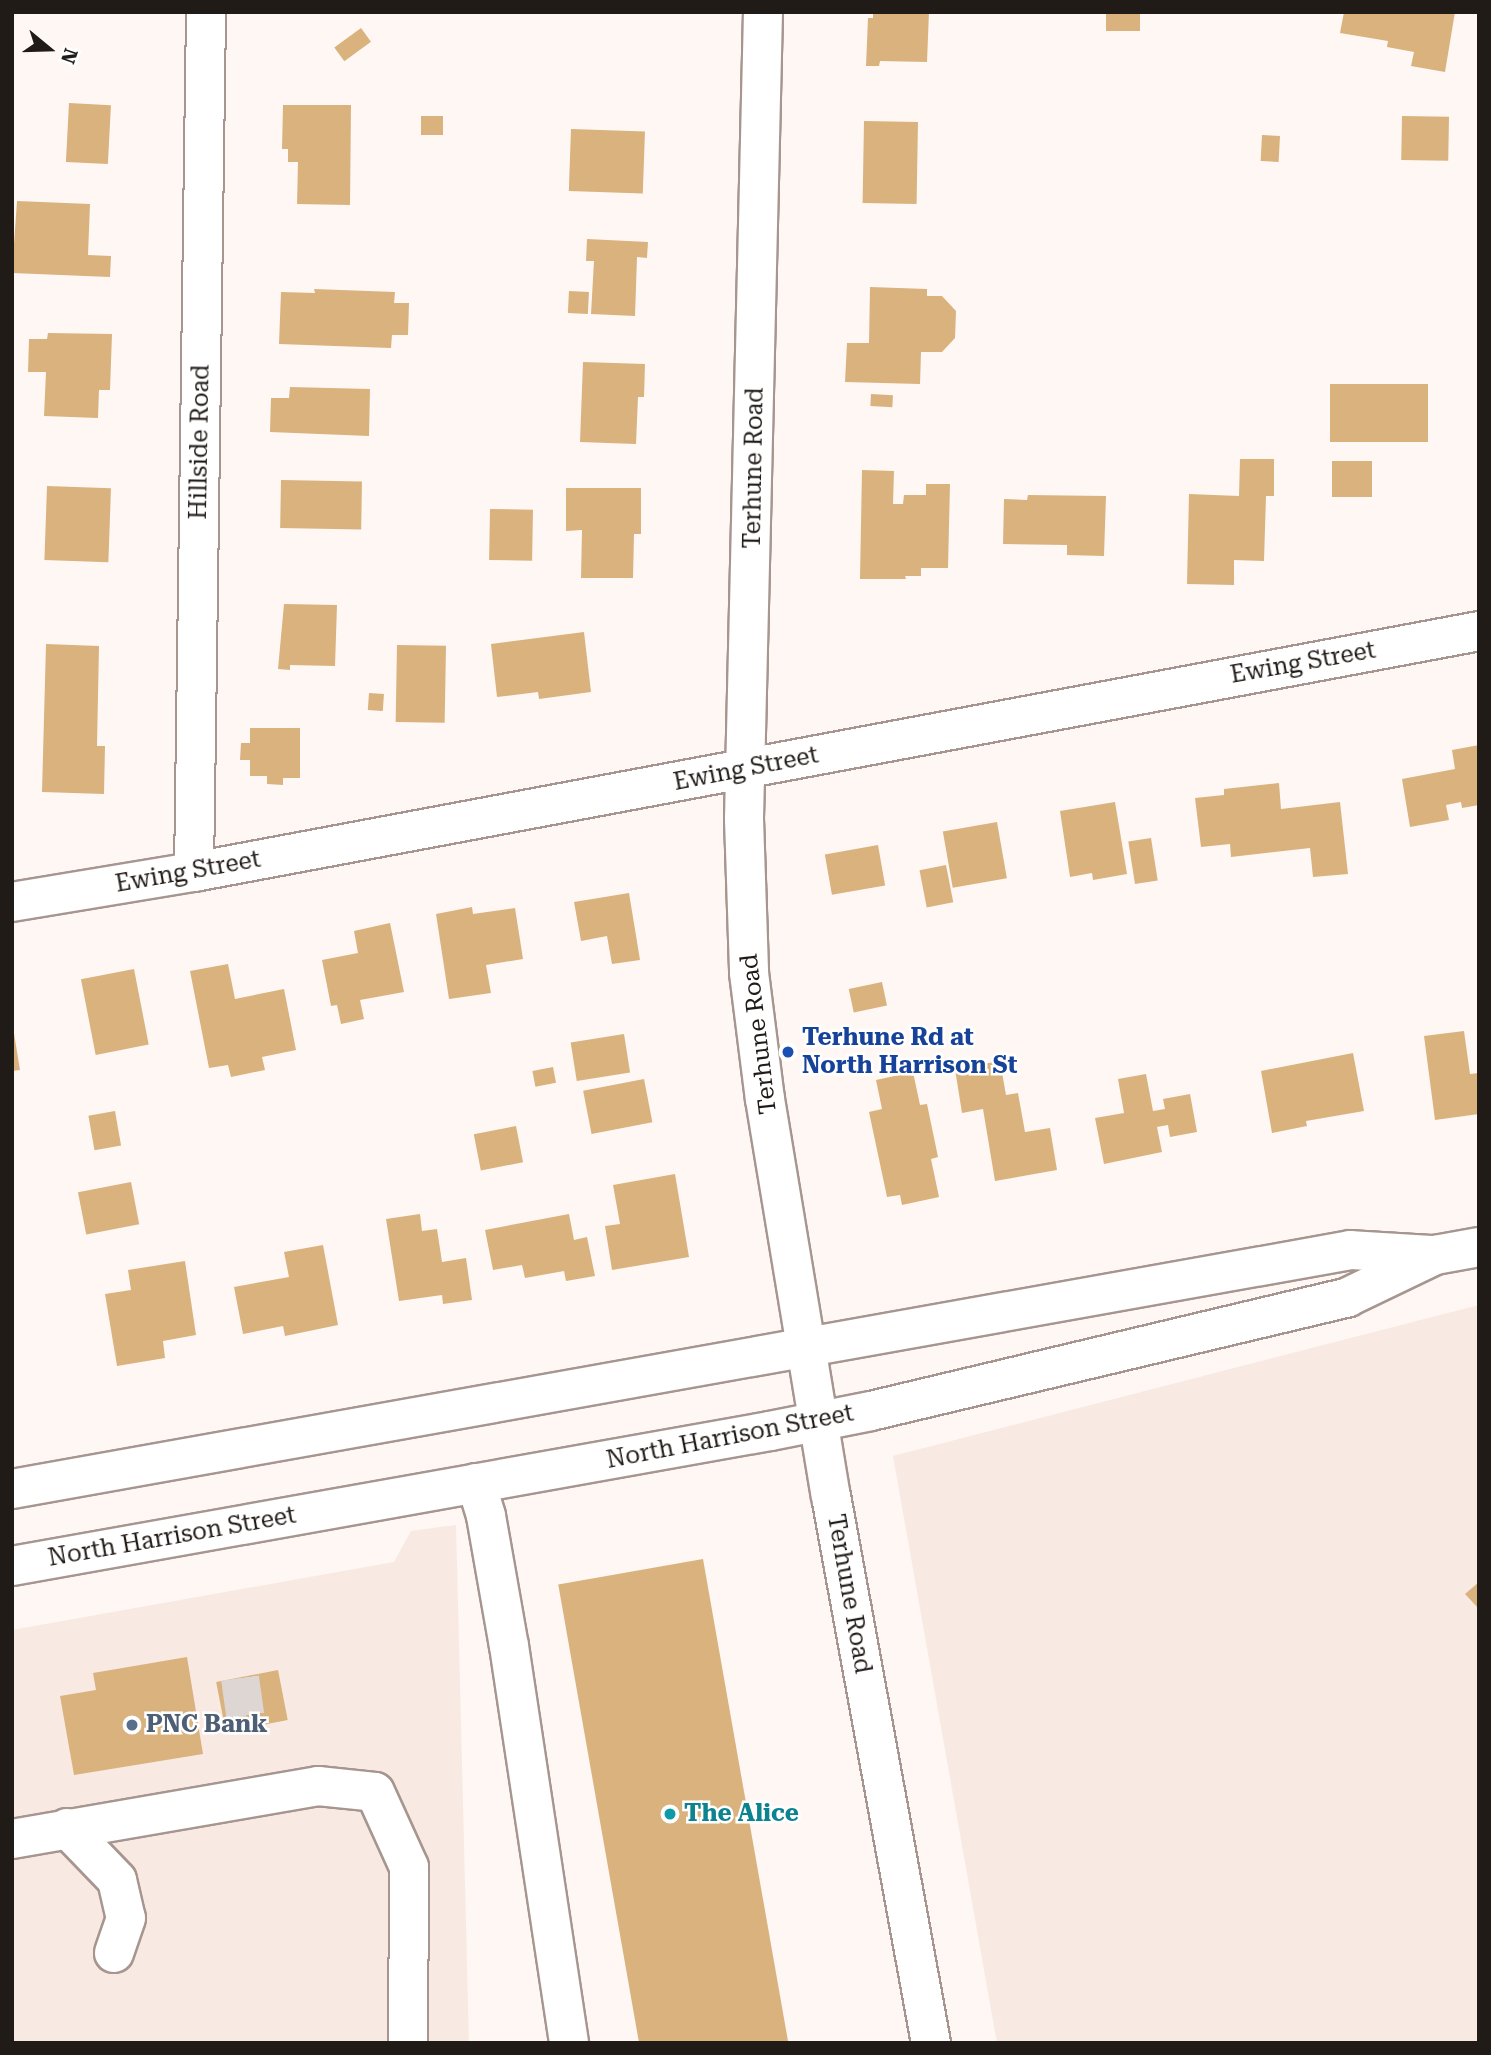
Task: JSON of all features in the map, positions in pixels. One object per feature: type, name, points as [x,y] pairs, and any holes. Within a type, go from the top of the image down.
[{"type":"street","name":"Hillside Road","points":[[194,872],[206,12]]},
{"type":"street","name":"Terhune Road","points":[[763,12],[745,869],[750,973],[765,1099],[819,1421],[931,2043]]},
{"type":"street","name":"Ewing Street","points":[[12,902],[194,872],[1479,631]]},
{"type":"street","name":"North Harrison Street","points":[[12,1489],[1350,1250],[1435,1255],[1479,1247]]},
{"type":"street","name":"North Harrison Street","points":[[12,1566],[819,1421],[1348,1297],[1435,1255]]},
{"type":"street","points":[[476,1483],[486,1516],[509,1646],[569,2043]]},
{"type":"street","points":[[12,1839],[318,1786],[375,1792],[409,1867],[408,2043]]},
{"type":"street","points":[[67,1828],[117,1880],[126,1918],[114,1953]]},
{"type":"shaded area","points":[[1479,1305],[1479,2043],[997,2043],[893,1456]]},
{"type":"shaded area","points":[[456,1525],[469,2043],[12,2043],[12,1630],[394,1562],[411,1531]]},
{"type":"building","points":[[873,12],[929,12],[927,62],[880,61],[879,66],[866,66],[868,18],[873,18]]},
{"type":"building","points":[[1106,12],[1140,12],[1140,31],[1106,31]]},
{"type":"building","points":[[1344,12],[1455,12],[1445,72],[1411,66],[1414,52],[1387,47],[1388,41],[1340,33]]},
{"type":"building","points":[[361,28],[371,42],[344,61],[334,47]]},
{"type":"building","points":[[69,103],[111,105],[108,164],[66,162]]},
{"type":"building","points":[[283,105],[351,105],[350,205],[297,204],[298,162],[288,162],[288,149],[282,149]]},
{"type":"building","points":[[421,116],[443,116],[443,135],[421,135]]},
{"type":"building","points":[[1402,116],[1449,117],[1448,161],[1401,160]]},
{"type":"building","points":[[864,121],[918,122],[917,204],[863,203]]},
{"type":"building","points":[[571,129],[645,132],[643,194],[569,191]]},
{"type":"building","points":[[1262,135],[1280,136],[1279,162],[1261,161]]},
{"type":"building","points":[[17,201],[90,204],[88,255],[111,256],[110,277],[12,273]]},
{"type":"building","points":[[587,239],[648,242],[647,258],[637,257],[635,316],[591,314],[594,261],[586,261]]},
{"type":"building","points":[[870,287],[927,289],[927,296],[942,296],[956,311],[955,338],[942,352],[921,352],[920,384],[845,382],[847,343],[869,343]]},
{"type":"building","points":[[314,289],[395,292],[394,303],[409,303],[408,335],[392,335],[391,348],[279,344],[281,292],[315,293]]},
{"type":"building","points":[[569,291],[589,292],[588,314],[568,313]]},
{"type":"building","points":[[48,333],[112,334],[110,390],[99,390],[98,418],[44,416],[46,372],[28,372],[29,339],[47,339]]},
{"type":"building","points":[[583,362],[645,364],[644,397],[638,397],[636,444],[580,442]]},
{"type":"building","points":[[1330,384],[1428,384],[1428,442],[1330,442]]},
{"type":"building","points":[[290,387],[370,389],[369,436],[270,432],[271,398],[289,398]]},
{"type":"building","points":[[871,394],[893,395],[892,407],[870,406]]},
{"type":"building","points":[[1240,459],[1274,459],[1274,496],[1266,496],[1264,561],[1234,560],[1234,585],[1187,584],[1189,494],[1239,496]]},
{"type":"building","points":[[1332,461],[1372,461],[1372,497],[1332,497]]},
{"type":"building","points":[[862,470],[894,471],[893,504],[903,504],[904,495],[926,495],[926,484],[950,484],[948,568],[921,568],[921,576],[905,576],[906,579],[860,579]]},
{"type":"building","points":[[281,480],[362,481],[361,529],[280,528]]},
{"type":"building","points":[[47,486],[111,488],[108,562],[44,560]]},
{"type":"building","points":[[566,488],[641,488],[641,534],[634,534],[633,578],[581,578],[582,530],[566,531]]},
{"type":"building","points":[[1028,495],[1106,496],[1104,556],[1067,555],[1067,545],[1003,544],[1004,499],[1027,500]]},
{"type":"building","points":[[490,509],[533,510],[532,561],[489,560]]},
{"type":"building","points":[[284,604],[337,605],[335,666],[290,665],[290,670],[278,669]]},
{"type":"building","points":[[584,632],[591,692],[539,699],[538,692],[497,697],[491,644]]},
{"type":"building","points":[[46,644],[99,646],[97,746],[105,746],[104,794],[42,792]]},
{"type":"building","points":[[397,645],[446,646],[445,723],[396,722]]},
{"type":"building","points":[[369,693],[384,694],[383,711],[368,710]]},
{"type":"building","points":[[250,728],[300,728],[300,778],[283,778],[283,785],[267,784],[267,776],[250,776],[250,760],[240,760],[241,743],[250,743]]},
{"type":"building","points":[[1479,745],[1479,805],[1462,808],[1461,802],[1446,805],[1449,820],[1410,827],[1402,779],[1455,769],[1452,750]]},
{"type":"building","points":[[1279,783],[1281,809],[1340,802],[1348,874],[1313,877],[1310,848],[1231,857],[1230,844],[1201,847],[1195,798],[1224,795],[1224,789]]},
{"type":"building","points":[[1115,802],[1127,874],[1093,880],[1092,873],[1070,877],[1060,811]]},
{"type":"building","points":[[997,822],[1007,878],[953,888],[943,832]]},
{"type":"building","points":[[1151,838],[1158,880],[1135,884],[1128,842]]},
{"type":"building","points":[[878,845],[885,885],[832,895],[825,854]]},
{"type":"building","points":[[946,865],[953,902],[927,907],[919,870]]},
{"type":"building","points":[[629,893],[640,960],[612,964],[607,936],[581,941],[574,902]]},
{"type":"building","points":[[472,907],[473,914],[515,908],[523,959],[486,965],[491,993],[449,999],[436,914]]},
{"type":"building","points":[[390,923],[404,992],[360,1000],[364,1019],[341,1024],[337,1005],[331,1006],[322,960],[358,953],[354,931]]},
{"type":"building","points":[[228,964],[235,999],[284,989],[296,1050],[262,1057],[265,1070],[231,1077],[228,1065],[209,1068],[190,971]]},
{"type":"building","points":[[134,969],[149,1045],[96,1055],[81,979]]},
{"type":"building","points":[[882,982],[887,1005],[854,1013],[849,989]]},
{"type":"building","points":[[12,1021],[20,1070],[12,1071]]},
{"type":"building","points":[[1464,1031],[1470,1074],[1479,1073],[1479,1114],[1435,1120],[1424,1036]]},
{"type":"building","points":[[624,1034],[630,1073],[577,1081],[571,1042]]},
{"type":"building","points":[[1353,1053],[1364,1111],[1306,1121],[1307,1126],[1272,1133],[1261,1071]]},
{"type":"building","points":[[1000,1061],[1006,1095],[1018,1093],[1025,1132],[1050,1128],[1057,1170],[995,1181],[983,1109],[962,1113],[955,1069]]},
{"type":"building","points":[[553,1067],[556,1083],[535,1087],[532,1071]]},
{"type":"building","points":[[913,1072],[920,1105],[927,1104],[938,1157],[931,1159],[939,1197],[902,1205],[900,1195],[887,1197],[869,1112],[882,1109],[876,1080]]},
{"type":"building","points":[[1146,1074],[1153,1111],[1165,1109],[1163,1099],[1190,1094],[1197,1132],[1170,1137],[1168,1125],[1157,1127],[1162,1152],[1104,1164],[1095,1118],[1124,1113],[1118,1079]]},
{"type":"building","points":[[644,1079],[652,1122],[592,1134],[583,1091]]},
{"type":"building","points":[[115,1111],[121,1145],[94,1150],[88,1116]]},
{"type":"building","points":[[516,1126],[523,1162],[481,1171],[474,1134]]},
{"type":"building","points":[[675,1174],[689,1257],[612,1270],[605,1226],[620,1224],[613,1185]]},
{"type":"building","points":[[131,1182],[139,1224],[86,1235],[78,1192]]},
{"type":"building","points":[[420,1214],[422,1231],[437,1229],[442,1262],[466,1258],[472,1300],[443,1304],[442,1295],[399,1301],[386,1219]]},
{"type":"building","points":[[569,1214],[574,1240],[587,1237],[595,1276],[566,1281],[564,1271],[525,1278],[522,1265],[493,1270],[485,1230]]},
{"type":"building","points":[[323,1245],[338,1325],[285,1336],[283,1326],[243,1334],[234,1287],[289,1277],[284,1252]]},
{"type":"building","points":[[185,1261],[196,1335],[163,1341],[165,1358],[117,1366],[105,1294],[131,1290],[128,1270]]},
{"type":"building","name":"The Alice","points":[[703,1559],[788,2043],[639,2043],[558,1585]]},
{"type":"building","points":[[1479,1582],[1479,1609],[1465,1594]]},
{"type":"building","name":"PNC Bank","points":[[187,1657],[203,1754],[74,1775],[60,1696],[96,1690],[93,1673]]},
{"type":"building","points":[[278,1670],[288,1720],[226,1732],[216,1682]]},
{"type":"tunnel","points":[[240,1678],[247,1728]]},
{"type":"place","name":"Terhune Rd at North Harrison St","points":[[788,1052]]},
{"type":"place","name":"PNC Bank","points":[[132,1725]]},
{"type":"place","name":"The Alice","points":[[670,1814]]}]
